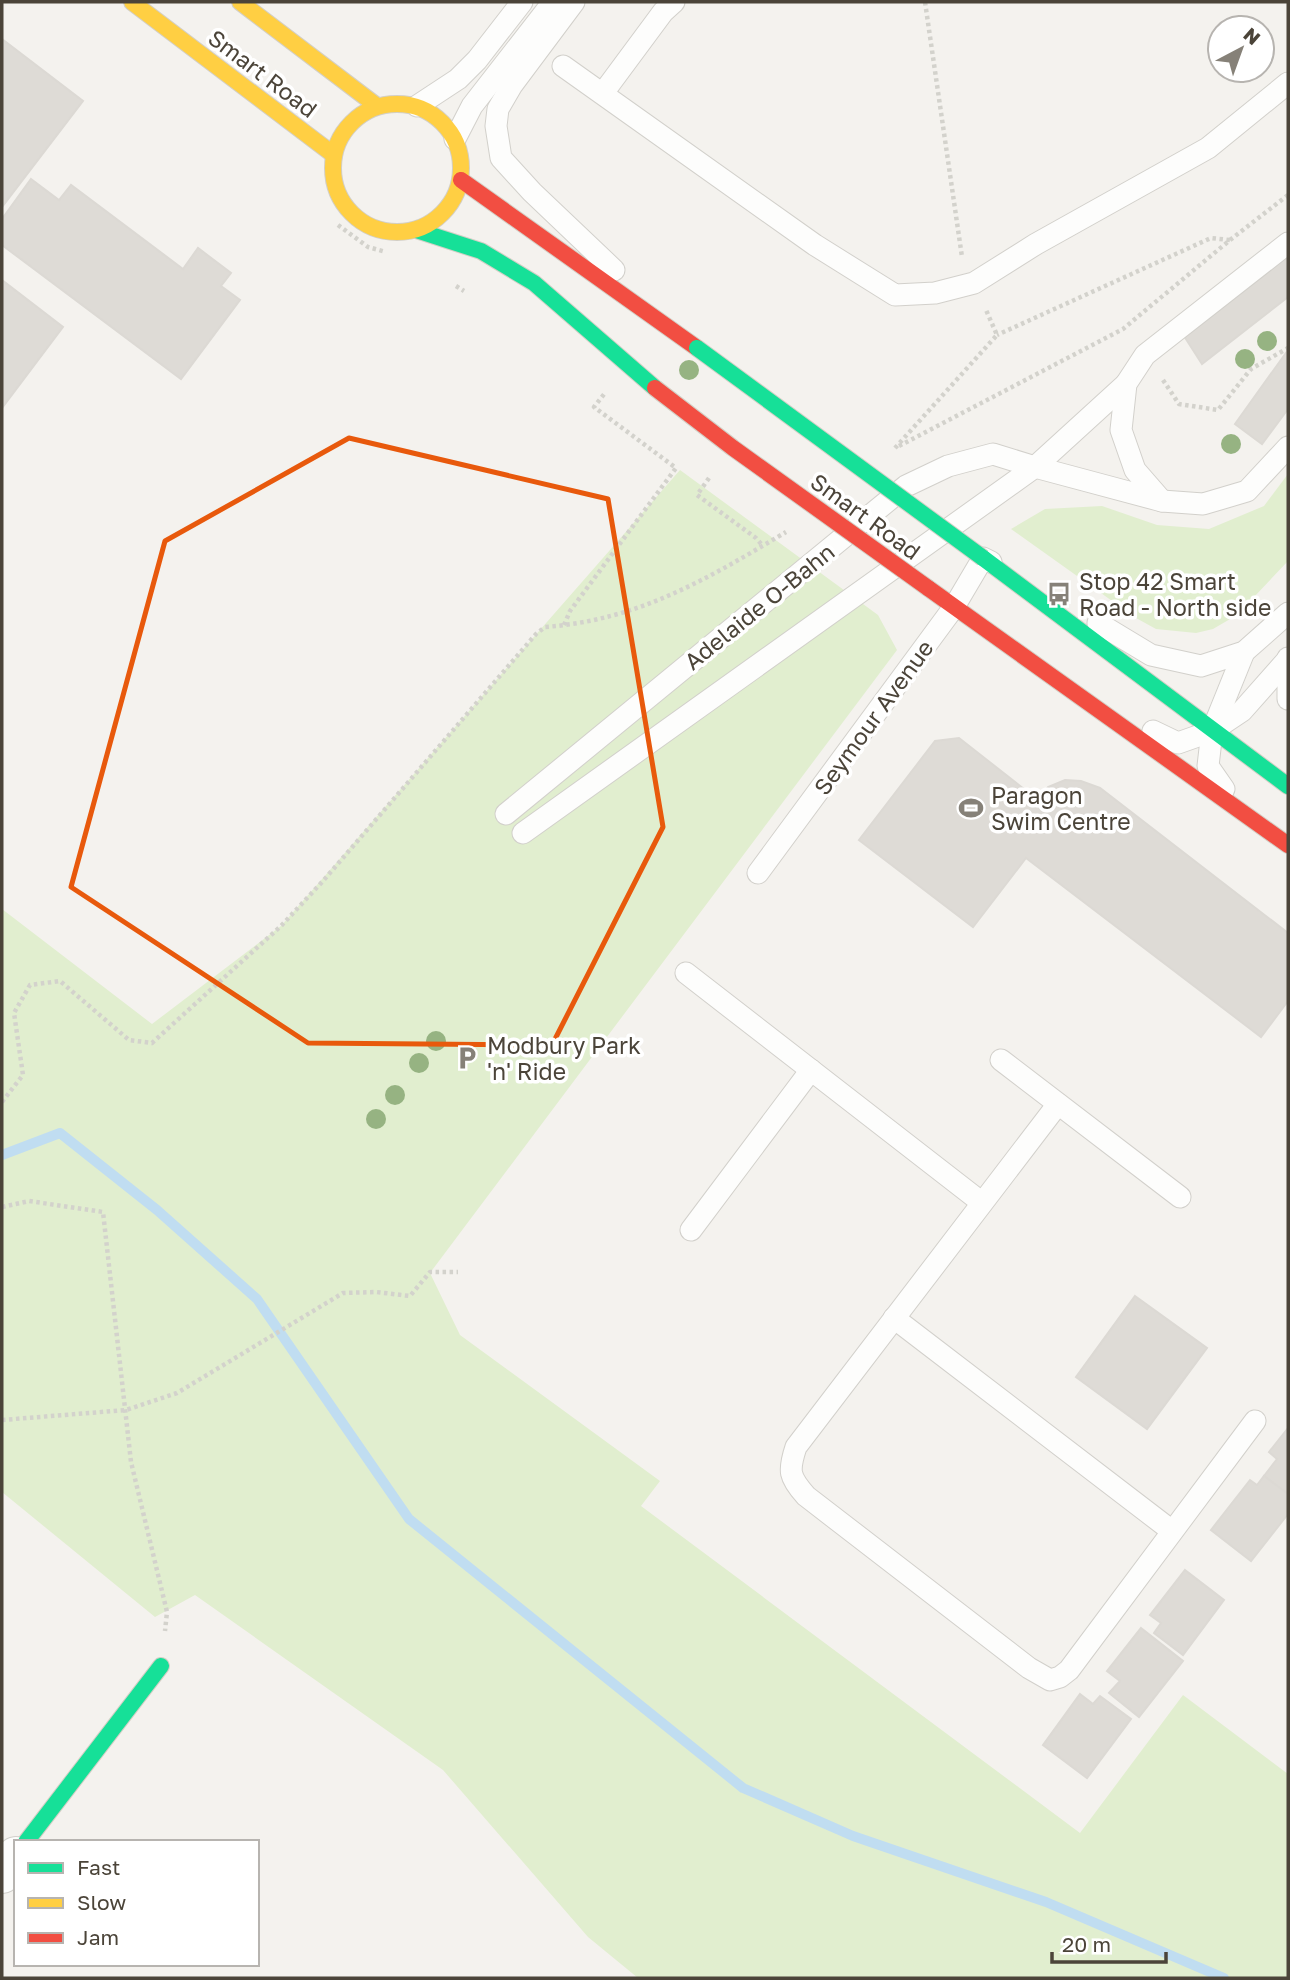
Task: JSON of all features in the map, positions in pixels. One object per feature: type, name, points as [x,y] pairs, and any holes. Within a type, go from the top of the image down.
[{"type":"main road","name":"Smart Road","points":[[132,2],[334,155]]},
{"type":"main road","name":"Smart Road","points":[[240,2],[377,106]]},
{"type":"main road","points":[[395,103],[417,106],[439,118],[455,139],[462,159],[461,180],[447,209],[429,224],[404,232],[380,230],[361,221],[346,206],[336,189],[333,175],[334,155],[347,126],[360,114],[377,106],[395,103]]},
{"type":"main road","name":"Smart Road","points":[[461,180],[697,348],[1288,786]]},
{"type":"main road","name":"Smart Road","points":[[416,230],[481,251],[534,283],[655,388],[733,449],[1288,845]]},
{"type":"main road","points":[[28,1840],[161,1666]]},
{"type":"street","points":[[2,1874],[14,1859]]},
{"type":"lane","points":[[417,106],[458,79],[477,60],[522,2]]},
{"type":"lane","points":[[455,139],[472,106],[553,2]]},
{"type":"lane","points":[[574,2],[536,50],[498,109],[496,127],[501,158],[532,192],[697,348]]},
{"type":"lane","points":[[603,93],[663,12],[674,2]]},
{"type":"lane","points":[[563,66],[815,244],[895,295],[935,293],[974,283],[1036,244],[1208,148],[1288,83]]},
{"type":"lane","points":[[1162,501],[1135,471],[1121,430],[1126,384],[1145,355],[1288,243]]},
{"type":"lane","name":"Adelaide O-Bahn","points":[[523,833],[1035,467],[1126,384]]},
{"type":"lane","name":"Adelaide O-Bahn","points":[[506,814],[873,512],[906,486],[930,474],[948,466],[993,454],[1162,501],[1203,505],[1247,491],[1288,447]]},
{"type":"lane","points":[[983,558],[1151,656],[1201,666],[1244,652],[1288,612]]},
{"type":"lane","name":"Seymour Avenue","points":[[758,873],[954,607],[983,558]]},
{"type":"lane","points":[[1236,807],[1208,766],[1212,731],[1244,652]]},
{"type":"lane","points":[[1042,669],[1119,716],[1178,743],[1212,731],[1242,711],[1288,659]]},
{"type":"lane","points":[[1288,659],[1288,699]]},
{"type":"lane","points":[[686,973],[981,1202]]},
{"type":"lane","points":[[1001,1060],[1180,1198]]},
{"type":"lane","points":[[691,1230],[811,1070]]},
{"type":"lane","points":[[1058,1104],[796,1447],[791,1464],[792,1480],[806,1496],[1029,1668],[1050,1680],[1069,1670],[1255,1421]]},
{"type":"lane","points":[[894,1318],[1172,1531]]},
{"type":"path","points":[[925,2],[960,253],[997,335]]},
{"type":"path","points":[[895,448],[1123,329],[1288,195]]},
{"type":"path","points":[[338,225],[368,247]]},
{"type":"path","points":[[886,457],[997,335],[1211,238],[1230,240]]},
{"type":"path","points":[[1160,376],[1179,404],[1218,410],[1251,369],[1288,348]]},
{"type":"path","points":[[564,626],[570,611],[676,468],[594,407],[605,393]]},
{"type":"path","points":[[895,448],[930,474]]},
{"type":"path","points":[[713,473],[697,495],[763,546]]},
{"type":"path","points":[[2,1102],[23,1075],[14,1013],[30,985],[60,981],[129,1040],[152,1043],[289,918],[536,634],[545,627],[617,616],[668,597],[794,528]]},
{"type":"path","points":[[2,1207],[29,1201],[103,1212],[131,1462],[167,1612],[161,1666]]},
{"type":"path","points":[[2,1420],[126,1410],[177,1393],[343,1293],[376,1292],[410,1296],[430,1272],[458,1272]]},
{"type":"highlighted area","points":[[349,438],[608,499],[663,827],[552,1045],[308,1043],[71,887],[165,541]]},
{"type":"green space","points":[[680,470],[878,615],[897,650],[430,1273],[460,1335],[660,1481],[641,1506],[1080,1833],[1183,1695],[1288,1774],[1288,1978],[638,1978],[588,1937],[443,1770],[195,1595],[155,1617],[2,1492],[2,909],[152,1024],[281,926]]},
{"type":"green space","points":[[1288,474],[1288,561],[1237,615],[1213,629],[1196,633],[1156,629],[1136,618],[1011,529],[1045,509],[1102,506],[1157,525],[1209,529],[1264,506]]},
{"type":"building","points":[[2,39],[83,101],[2,207]]},
{"type":"building","points":[[31,179],[59,200],[71,185],[183,269],[198,248],[231,273],[221,286],[240,300],[181,379],[2,245],[2,219]]},
{"type":"building","points":[[1288,254],[1288,297],[1202,364],[1184,336]]},
{"type":"building","points":[[2,280],[63,327],[2,408]]},
{"type":"building","points":[[1288,350],[1288,409],[1262,444],[1235,424]]},
{"type":"building","points":[[959,738],[1038,800],[1048,787],[1065,780],[1081,781],[1100,788],[1288,933],[1288,1001],[1261,1037],[1026,858],[973,927],[859,840],[935,741]]},
{"type":"building","points":[[1135,1296],[1207,1348],[1147,1429],[1076,1377]]},
{"type":"building","points":[[1288,1428],[1288,1494],[1264,1476],[1277,1459],[1269,1452]]},
{"type":"building","points":[[1264,1476],[1288,1494],[1288,1514],[1251,1561],[1211,1530],[1250,1480],[1257,1485]]},
{"type":"building","points":[[1185,1570],[1224,1600],[1183,1655],[1154,1633],[1161,1623],[1150,1615]]},
{"type":"building","points":[[1141,1628],[1183,1661],[1139,1717],[1109,1693],[1120,1681],[1107,1671]]},
{"type":"building","points":[[1080,1694],[1093,1704],[1100,1696],[1131,1719],[1087,1778],[1043,1745]]},
{"type":"waterway","points":[[2,1155],[60,1133],[157,1210],[257,1299],[409,1519],[743,1788],[853,1836],[1046,1902],[1224,1978]]},
{"type":"traffic: fast","points":[[416,230],[481,251],[534,283],[655,388]]},
{"type":"traffic: fast","points":[[697,348],[983,558]]},
{"type":"traffic: fast","points":[[983,558],[1288,786]]},
{"type":"traffic: fast","points":[[28,1840],[161,1666]]},
{"type":"traffic: slow","points":[[132,2],[334,155]]},
{"type":"traffic: slow","points":[[240,2],[377,106]]},
{"type":"traffic: slow","points":[[397,104],[422,109],[443,122],[456,143],[461,168],[456,193],[443,214],[422,227],[397,232],[372,227],[351,214],[338,193],[333,168],[338,143],[351,122],[372,109],[397,104]]},
{"type":"traffic: jam","points":[[461,180],[697,348]]},
{"type":"traffic: jam","points":[[655,388],[733,448],[928,588]]},
{"type":"traffic: jam","points":[[928,588],[1288,845]]},
{"type":"place","name":"Stop 42 Smart Road - North side","points":[[1059,594]]},
{"type":"place","name":"Paragon Swim Centre","points":[[971,808]]},
{"type":"place","name":"Modbury Park 'n' Ride","points":[[467,1058]]}]
